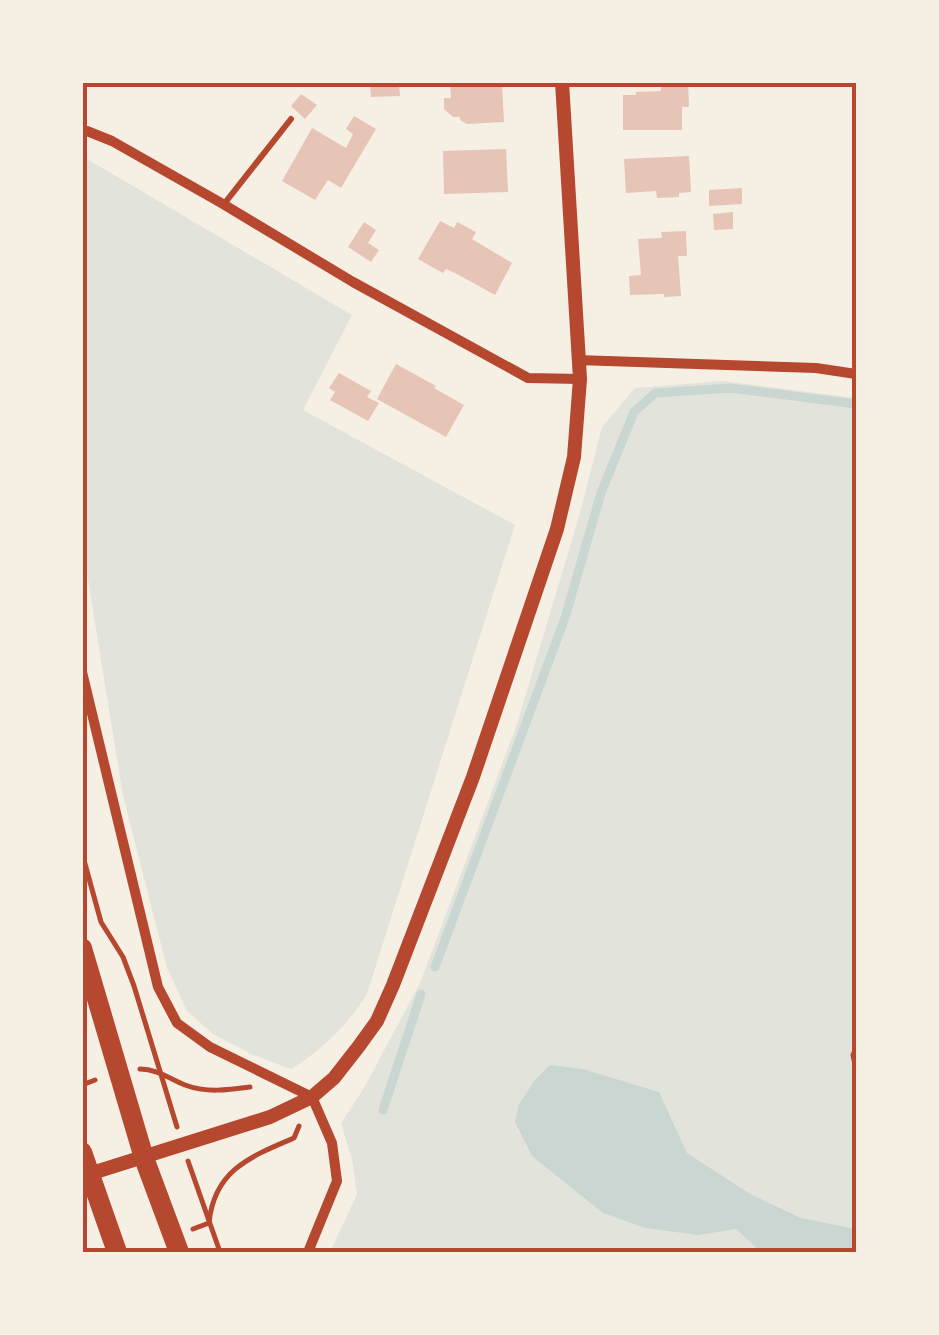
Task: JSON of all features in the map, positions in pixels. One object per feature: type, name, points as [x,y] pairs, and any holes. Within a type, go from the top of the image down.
[{"type":"highway","points":[[82,948],[144,1158],[179,1252]]},
{"type":"highway","points":[[82,1152],[86,1175],[117,1252]]},
{"type":"street","points":[[86,1175],[270,1117],[312,1097],[334,1078],[376,1021],[400,968],[474,777],[557,528],[574,457],[580,379],[562,82]]},
{"type":"street","points":[[82,131],[112,141],[353,282],[528,378],[580,379]]},
{"type":"street","points":[[578,360],[816,368],[856,374]]},
{"type":"street","points":[[82,672],[158,988],[177,1023],[210,1047],[312,1097],[332,1143],[338,1181],[308,1252]]},
{"type":"lane","points":[[224,204],[292,119]]},
{"type":"path","points":[[82,853],[100,922],[123,957],[134,986],[220,1252]]},
{"type":"path","points":[[856,1048],[856,1069]]},
{"type":"shaded area","points":[[82,156],[352,315],[303,410],[515,525],[367,994],[334,1036],[291,1069],[213,1034],[187,1011],[167,968],[123,796],[83,549]]},
{"type":"shaded area","points":[[723,381],[856,398],[856,1252],[330,1252],[357,1194],[341,1123],[421,981],[517,724],[602,427],[635,388]]},
{"type":"shaded area","points":[[550,1065],[583,1069],[659,1092],[687,1153],[750,1194],[801,1218],[856,1229],[856,1252],[761,1252],[736,1229],[698,1235],[645,1228],[603,1213],[532,1156],[515,1122],[519,1104]]},
{"type":"building","points":[[370,82],[399,82],[400,96],[371,97]]},
{"type":"building","points":[[450,82],[502,82],[504,122],[467,124],[460,117],[453,117],[444,109],[444,98],[451,98]]},
{"type":"building","points":[[661,82],[688,82],[689,107],[682,107],[682,130],[623,130],[623,95],[661,91]]},
{"type":"building","points":[[301,94],[317,105],[305,119],[291,106]]},
{"type":"building","points":[[354,116],[376,129],[341,188],[328,180],[315,200],[282,181],[312,128],[346,148],[353,134],[346,129]]},
{"type":"building","points":[[506,149],[508,192],[444,194],[443,151]]},
{"type":"building","points":[[689,156],[691,192],[657,198],[656,191],[626,193],[624,159]]},
{"type":"building","points":[[742,188],[742,204],[709,206],[709,190]]},
{"type":"building","points":[[733,212],[733,229],[714,230],[713,214]]},
{"type":"building","points":[[440,221],[454,228],[457,222],[476,232],[472,239],[512,263],[495,295],[418,259]]},
{"type":"building","points":[[364,222],[376,230],[368,243],[379,250],[371,262],[348,247]]},
{"type":"building","points":[[686,231],[687,256],[678,256],[681,296],[630,295],[629,276],[641,275],[638,239],[662,238],[661,232]]},
{"type":"building","points":[[396,364],[464,405],[446,437],[377,399]]},
{"type":"building","points":[[339,373],[371,391],[367,397],[379,403],[368,421],[330,400],[335,392],[329,388]]},
{"type":"waterway","points":[[435,967],[565,618],[601,493],[634,412],[655,393],[730,388],[856,404]]},
{"type":"waterway","points":[[383,1110],[421,994]]}]
